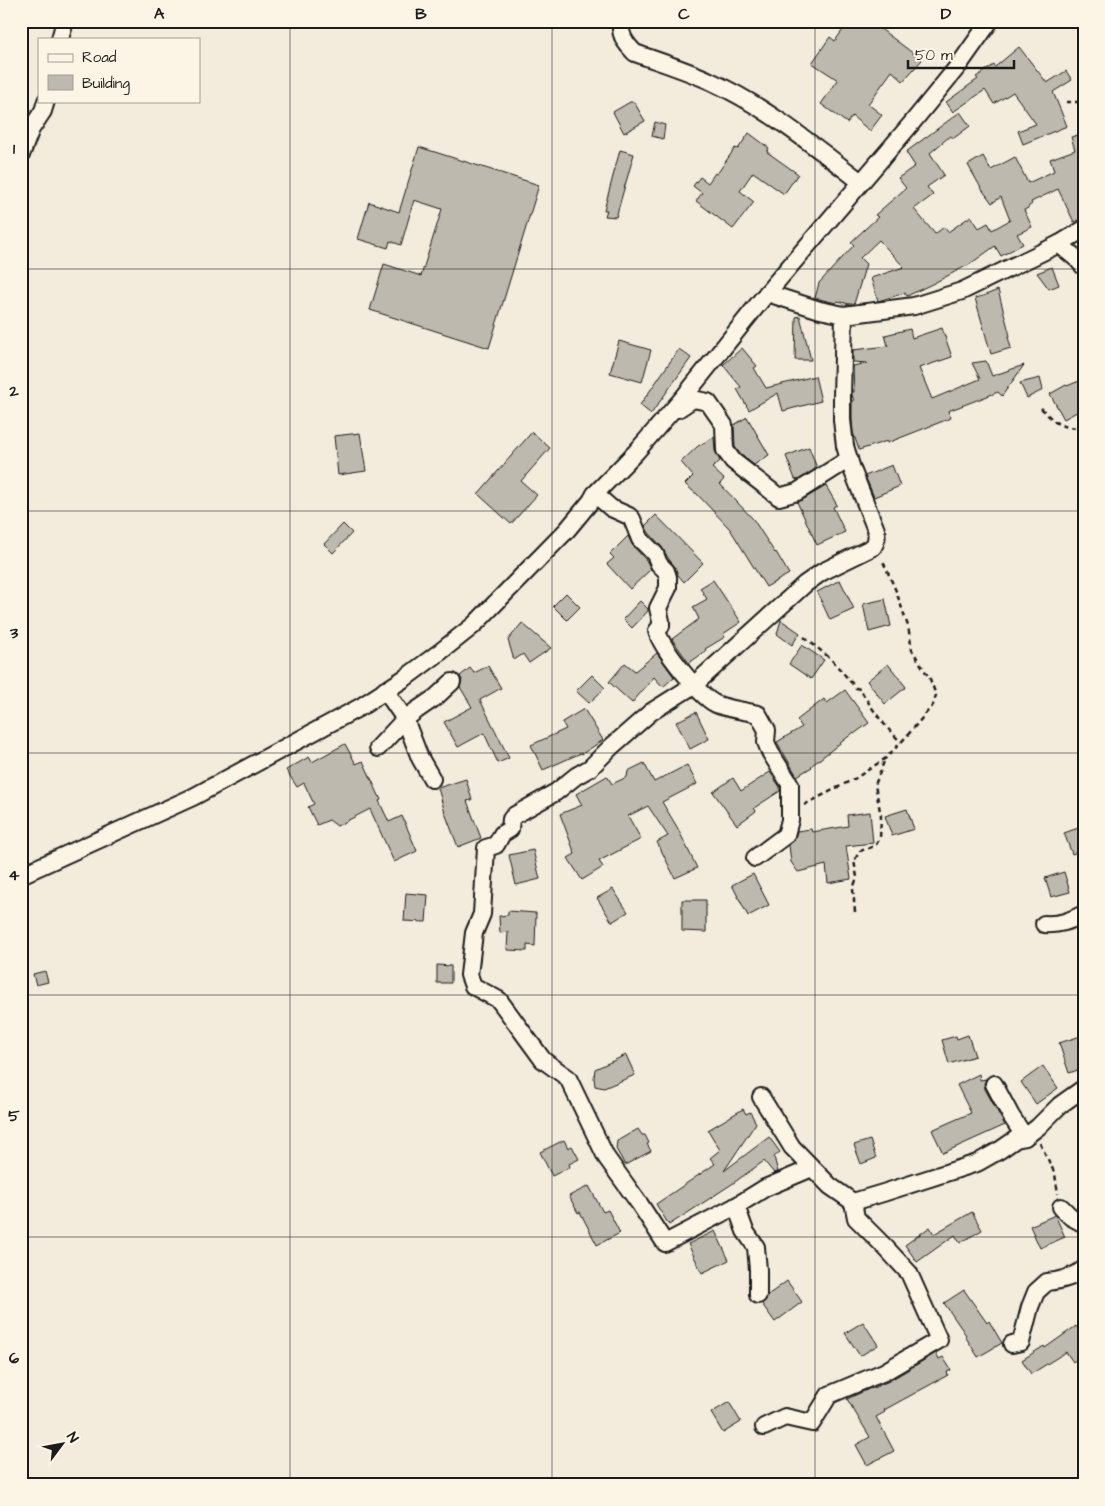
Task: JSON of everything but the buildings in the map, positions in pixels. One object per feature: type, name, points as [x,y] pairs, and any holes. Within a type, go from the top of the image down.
[{"type":"street","points":[[60,38],[66,21]]},
{"type":"street","points":[[622,21],[620,27],[622,36],[635,52],[709,80],[749,101],[789,127],[862,182]]},
{"type":"street","points":[[21,874],[193,797],[306,737],[362,706],[386,690],[440,652],[474,625],[567,530],[592,501],[595,494],[636,452],[667,416],[767,293],[911,124],[959,65],[990,21]]},
{"type":"street","points":[[21,154],[46,102]]},
{"type":"street","points":[[767,293],[820,310],[844,315],[914,306],[962,291],[1058,244],[1078,232],[1080,263]]},
{"type":"street","points":[[1058,244],[1080,263]]},
{"type":"street","points":[[812,1168],[765,1188],[736,1206],[665,1243],[606,1157],[568,1078],[543,1060],[499,1000],[473,986],[469,975],[474,933],[482,914],[486,848],[496,845],[502,834],[510,829],[511,819],[514,815],[556,792],[576,776],[590,768],[651,712],[694,685],[804,584],[822,572],[872,547],[876,543],[876,530],[845,446],[842,420],[844,315]]},
{"type":"street","points":[[667,416],[693,399],[708,402],[724,425],[725,450],[733,461],[779,497],[797,492],[849,458]]},
{"type":"street","points":[[595,494],[611,508],[632,519],[640,539],[655,554],[659,564],[666,571],[669,582],[658,608],[661,621],[658,631],[659,637],[694,685],[715,704],[758,714],[767,730],[766,742],[770,752],[790,784],[790,820],[786,835],[755,858]]},
{"type":"street","points":[[378,748],[405,719],[436,697],[452,682]]},
{"type":"street","points":[[386,690],[405,719],[420,758],[432,779]]},
{"type":"street","points":[[1044,924],[1062,924],[1084,914]]},
{"type":"street","points":[[994,1084],[1011,1116],[1029,1133]]},
{"type":"street","points":[[853,1202],[977,1163],[1029,1133],[1084,1088]]},
{"type":"street","points":[[761,1097],[792,1147],[830,1186],[853,1202],[856,1218],[909,1273],[940,1340],[884,1372],[829,1395],[812,1423],[785,1417],[764,1427]]},
{"type":"street","points":[[736,1206],[746,1231],[756,1247],[758,1295]]},
{"type":"street","points":[[1061,1207],[1071,1217],[1084,1224]]},
{"type":"street","points":[[1012,1344],[1021,1342],[1036,1292],[1047,1282],[1072,1276],[1084,1269]]},
{"type":"path","points":[[1066,102],[1081,102],[1084,100]]},
{"type":"path","points":[[1041,408],[1060,426],[1081,428],[1084,423]]},
{"type":"path","points":[[789,813],[856,778],[886,758],[933,705],[936,695],[930,679],[912,650],[908,626],[876,543]]},
{"type":"path","points":[[804,637],[831,659],[856,688],[860,689],[887,728],[901,742]]},
{"type":"path","points":[[855,912],[853,889],[857,877],[854,861],[860,851],[875,846],[880,838],[881,816],[875,785],[886,758]]},
{"type":"path","points":[[1029,1133],[1055,1174],[1061,1207]]}]
